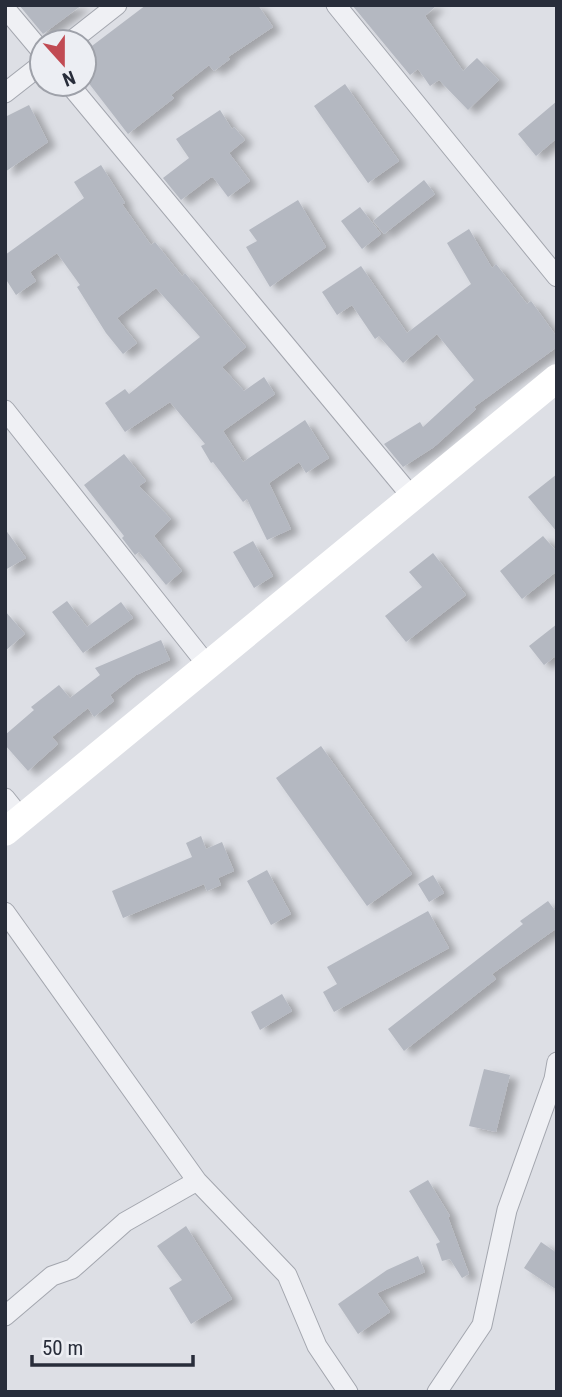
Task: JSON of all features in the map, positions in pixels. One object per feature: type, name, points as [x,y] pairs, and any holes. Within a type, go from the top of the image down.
[{"type":"main road","points":[[11,816],[208,666],[557,378]]},
{"type":"street","points":[[88,28],[117,5]]},
{"type":"street","points":[[336,5],[557,277]]},
{"type":"street","points":[[5,8],[28,35]]},
{"type":"street","points":[[5,93],[28,75]]},
{"type":"street","points":[[81,98],[412,498]]},
{"type":"street","points":[[5,410],[208,666]]},
{"type":"street","points":[[5,912],[197,1181],[287,1275],[317,1346],[348,1392]]},
{"type":"street","points":[[437,1392],[482,1325],[507,1210],[554,1079],[557,1062]]},
{"type":"street","points":[[5,1316],[52,1276],[72,1269],[125,1222],[197,1181]]},
{"type":"building","points":[[19,5],[82,5],[51,28],[38,28]]},
{"type":"building","points":[[146,5],[258,5],[273,27],[228,57],[230,59],[214,71],[209,65],[171,95],[174,98],[128,134],[98,95],[98,41]]},
{"type":"building","points":[[352,5],[437,5],[425,16],[463,71],[477,58],[499,80],[468,110],[439,80],[430,86],[418,69],[410,75]]},
{"type":"building","points":[[345,84],[399,161],[368,183],[314,106]]},
{"type":"building","points":[[557,101],[557,138],[536,156],[518,134]]},
{"type":"building","points":[[29,105],[48,142],[5,172],[5,117]]},
{"type":"building","points":[[220,110],[232,129],[234,127],[245,140],[229,153],[250,181],[228,197],[213,177],[181,200],[163,178],[189,158],[176,139]]},
{"type":"building","points":[[101,165],[125,203],[122,204],[151,245],[155,242],[182,276],[185,273],[246,347],[222,367],[244,391],[264,377],[275,394],[223,431],[243,462],[305,420],[329,458],[306,473],[299,462],[269,483],[291,529],[267,540],[247,499],[243,502],[213,462],[211,463],[201,446],[205,444],[170,402],[125,432],[105,403],[125,389],[129,394],[200,337],[156,288],[117,318],[137,343],[123,354],[106,333],[77,287],[80,285],[57,253],[30,272],[36,281],[16,295],[5,278],[5,255],[84,198],[74,182]]},
{"type":"building","points":[[424,180],[435,194],[384,234],[373,221]]},
{"type":"building","points":[[298,200],[326,247],[270,287],[246,247],[257,241],[249,230]]},
{"type":"building","points":[[360,207],[381,234],[362,249],[341,221]]},
{"type":"building","points":[[469,229],[492,268],[496,264],[527,304],[531,301],[557,337],[557,347],[474,407],[476,409],[434,447],[403,467],[384,444],[420,422],[423,427],[474,380],[437,334],[403,363],[379,336],[375,339],[352,305],[337,315],[322,292],[361,266],[407,333],[471,284],[447,243]]},
{"type":"building","points":[[124,454],[146,481],[139,486],[171,519],[154,536],[182,571],[166,585],[139,552],[135,555],[122,538],[124,536],[84,485]]},
{"type":"building","points":[[557,474],[557,532],[528,497]]},
{"type":"building","points":[[5,529],[26,558],[5,570]]},
{"type":"building","points":[[543,536],[557,552],[557,571],[522,599],[500,571]]},
{"type":"building","points":[[253,541],[273,576],[254,588],[233,552]]},
{"type":"building","points":[[433,553],[466,595],[406,642],[385,616],[422,587],[409,572]]},
{"type":"building","points":[[67,601],[87,627],[121,602],[133,618],[83,653],[52,612]]},
{"type":"building","points":[[5,611],[25,634],[5,651]]},
{"type":"building","points":[[557,624],[557,655],[544,665],[529,646]]},
{"type":"building","points":[[161,640],[170,660],[136,675],[110,695],[114,701],[94,717],[88,708],[52,737],[58,744],[28,771],[5,745],[5,735],[34,710],[31,707],[59,685],[70,698],[100,675],[95,668]]},
{"type":"building","points":[[321,746],[412,874],[367,906],[276,778]]},
{"type":"building","points":[[201,836],[206,849],[222,842],[234,871],[218,878],[221,885],[207,891],[204,884],[123,918],[112,891],[192,857],[186,843]]},
{"type":"building","points":[[267,870],[291,914],[271,925],[247,881]]},
{"type":"building","points":[[433,875],[444,893],[429,902],[418,884]]},
{"type":"building","points":[[548,901],[557,913],[557,928],[492,974],[496,979],[404,1051],[388,1029],[523,924],[520,921]]},
{"type":"building","points":[[428,911],[449,948],[334,1012],[323,992],[337,984],[327,967]]},
{"type":"building","points":[[282,994],[292,1011],[260,1030],[251,1012]]},
{"type":"building","points":[[484,1069],[510,1075],[496,1132],[469,1126]]},
{"type":"building","points":[[428,1180],[450,1216],[448,1217],[469,1274],[462,1278],[450,1259],[442,1261],[436,1244],[440,1242],[409,1191]]},
{"type":"building","points":[[186,1226],[232,1299],[191,1324],[169,1288],[182,1280],[157,1246]]},
{"type":"building","points":[[541,1242],[557,1253],[557,1290],[524,1268]]},
{"type":"building","points":[[418,1256],[425,1272],[377,1293],[390,1312],[358,1334],[338,1304],[387,1270]]}]
